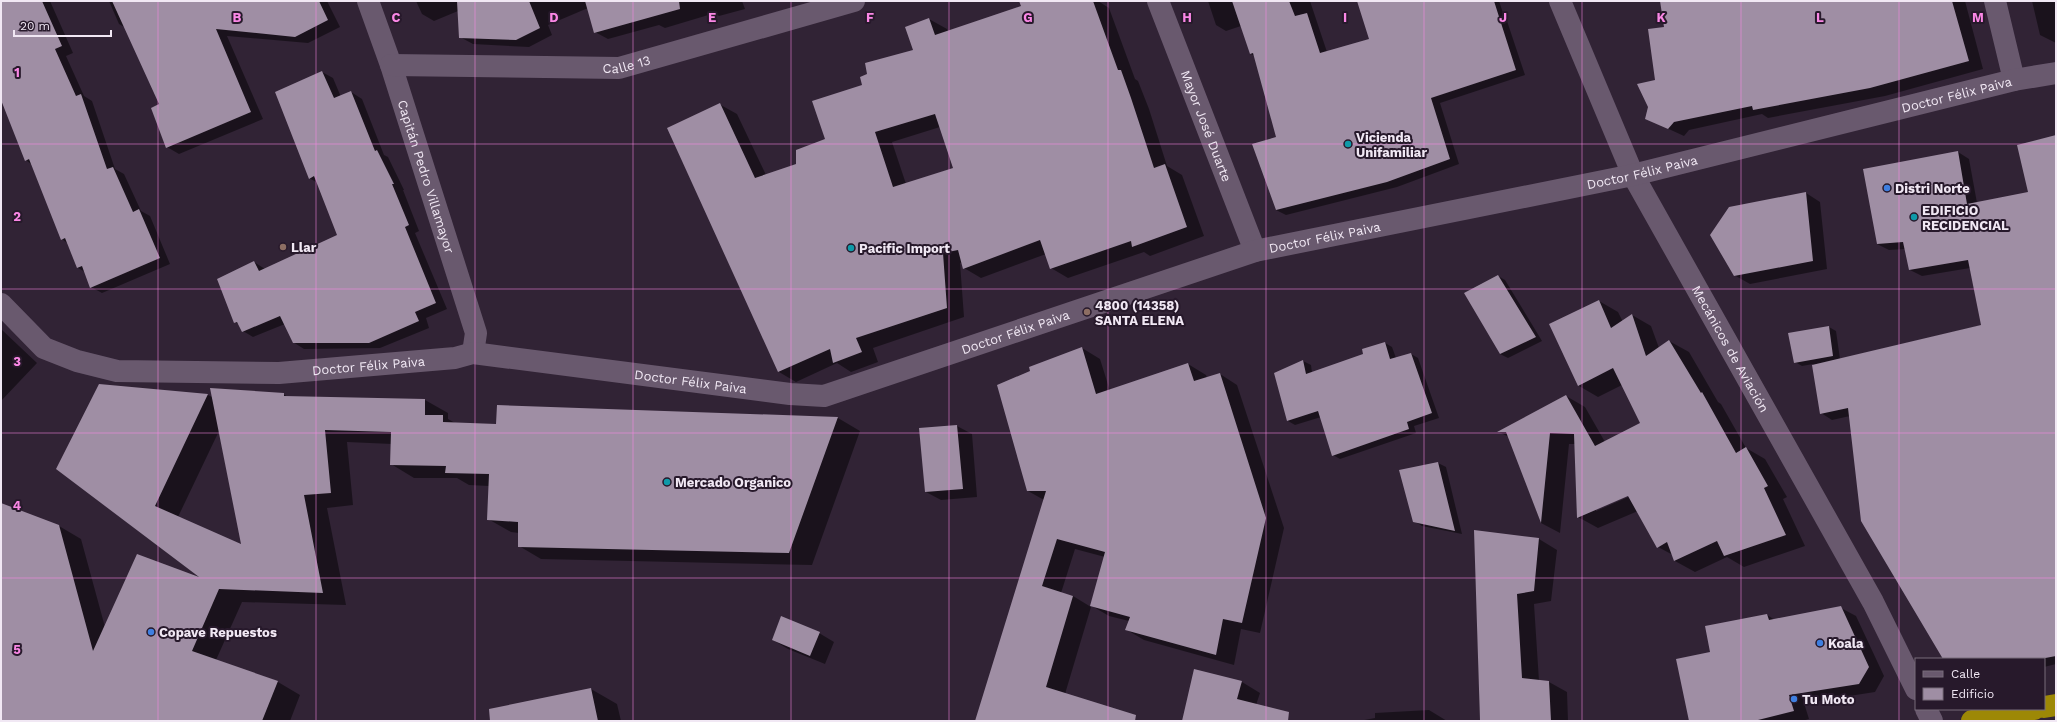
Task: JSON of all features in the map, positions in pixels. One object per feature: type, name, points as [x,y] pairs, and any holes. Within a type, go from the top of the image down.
[{"type":"highway","points":[[2045,707],[2056,705]]},
{"type":"highway","points":[[1972,721],[2029,710]]},
{"type":"street","name":"Capitán Pedro Villamayor","points":[[368,1],[391,65],[476,334],[473,353]]},
{"type":"street","name":"Calle 13","points":[[391,65],[619,68],[854,1]]},
{"type":"street","name":"Mayor José Duarte","points":[[1158,1],[1255,251]]},
{"type":"street","name":"Mecánicos de Aviación","points":[[1560,1],[1633,175],[1873,602],[1915,687]]},
{"type":"street","points":[[1995,1],[2014,80]]},
{"type":"street","name":"Doctor Félix Paiva","points":[[1,304],[44,348],[77,361],[117,371],[279,373],[455,358],[473,353],[790,394],[824,396],[1255,251],[1633,175],[2014,80],[2056,73]]},
{"type":"street","points":[[1926,710],[1932,721]]},
{"type":"building","points":[[1,1],[42,1],[62,46],[55,49],[76,96],[81,94],[107,169],[113,167],[133,212],[139,209],[160,258],[90,288],[82,266],[77,268],[65,238],[61,240],[29,159],[25,161],[1,100]]},
{"type":"building","points":[[112,1],[319,1],[328,20],[295,37],[216,29],[251,112],[166,148],[151,108],[159,104]]},
{"type":"building","points":[[457,1],[529,1],[540,28],[516,40],[459,38]]},
{"type":"building","points":[[585,1],[679,1],[680,9],[594,33]]},
{"type":"building","points":[[1019,1],[1093,1],[1118,70],[1121,70],[1154,168],[1165,164],[1187,227],[1132,247],[1131,241],[1050,269],[1040,240],[963,269],[958,250],[943,253],[947,308],[856,338],[862,352],[833,363],[830,349],[778,372],[667,128],[720,103],[755,178],[796,164],[796,150],[825,139],[812,101],[862,85],[860,77],[867,74],[865,63],[913,50],[905,27],[929,18],[935,35],[1021,6]],"holes":[[[935,114],[953,168],[893,187],[875,132]]]},
{"type":"building","points":[[1232,1],[1289,1],[1295,16],[1307,13],[1320,53],[1369,39],[1357,1],[1494,1],[1516,70],[1431,98],[1450,159],[1387,182],[1276,210],[1252,144],[1276,137],[1253,53],[1250,54]]},
{"type":"building","points":[[1660,1],[1952,1],[1969,61],[1870,88],[1753,110],[1752,106],[1674,122],[1668,129],[1645,119],[1648,107],[1637,84],[1655,80],[1648,29],[1664,27]]},
{"type":"building","points":[[322,71],[334,98],[351,91],[375,151],[377,150],[394,184],[392,184],[409,225],[405,227],[436,303],[415,312],[419,321],[369,343],[293,343],[280,316],[242,332],[237,322],[234,323],[217,279],[254,261],[259,271],[337,235],[314,176],[309,179],[275,92]]},
{"type":"building","points":[[2056,135],[2056,656],[2045,658],[1942,658],[1861,521],[1848,408],[1820,414],[1812,365],[1981,325],[1968,260],[1909,270],[1903,242],[1877,244],[1863,169],[1958,151],[1967,204],[2028,192],[2017,145]]},
{"type":"building","points":[[1806,192],[1813,261],[1734,276],[1710,235],[1729,207]]},
{"type":"building","points":[[1498,275],[1536,337],[1500,354],[1464,293]]},
{"type":"building","points":[[1599,300],[1611,328],[1632,314],[1646,356],[1669,340],[1701,393],[1702,392],[1736,453],[1746,447],[1768,486],[1764,488],[1786,535],[1724,556],[1717,541],[1674,561],[1667,542],[1657,548],[1628,496],[1577,518],[1574,434],[1550,433],[1541,523],[1506,432],[1497,432],[1566,395],[1595,446],[1640,423],[1613,368],[1578,386],[1549,324]]},
{"type":"building","points":[[1829,326],[1833,356],[1794,363],[1788,333]]},
{"type":"building","points":[[1385,342],[1390,359],[1411,353],[1432,413],[1407,422],[1409,429],[1332,456],[1318,411],[1287,421],[1274,373],[1303,360],[1306,374],[1363,354],[1362,349]]},
{"type":"building","points":[[1082,347],[1096,394],[1188,363],[1194,381],[1220,373],[1266,518],[1242,623],[1223,619],[1216,655],[1125,630],[1130,617],[1090,606],[1105,552],[1057,539],[1042,586],[1073,596],[1046,687],[1136,715],[1135,721],[975,721],[1046,491],[1027,491],[997,385],[1030,371],[1029,367]]},
{"type":"building","points":[[99,384],[208,394],[155,506],[241,544],[210,388],[284,393],[284,396],[425,399],[425,415],[443,415],[443,422],[496,424],[497,405],[838,417],[789,553],[518,547],[518,522],[487,520],[489,474],[445,473],[446,466],[390,465],[391,432],[325,430],[331,493],[304,495],[323,593],[219,589],[192,651],[278,681],[262,721],[1,721],[1,503],[59,525],[93,651],[137,554],[199,577],[56,469]]},
{"type":"building","points":[[957,425],[963,489],[925,492],[919,428]]},
{"type":"building","points":[[1438,462],[1455,531],[1413,522],[1399,470]]},
{"type":"building","points":[[1474,530],[1539,538],[1534,591],[1517,594],[1522,678],[1549,681],[1551,721],[1480,721]]},
{"type":"building","points":[[1841,606],[1869,667],[1859,684],[1789,695],[1794,711],[1754,721],[1689,721],[1676,659],[1710,652],[1705,626],[1767,614],[1769,620]]},
{"type":"building","points":[[781,616],[820,632],[810,656],[772,640]]},
{"type":"building","points":[[1194,669],[1242,681],[1237,699],[1289,712],[1288,721],[1182,721]]},
{"type":"building","points":[[591,688],[598,721],[490,721],[489,709]]},
{"type":"place","name":"Vicienda Unifamiliar","points":[[1348,144]]},
{"type":"place","name":"Distri Norte","points":[[1887,188]]},
{"type":"place","name":"EDIFICIO RECIDENCIAL","points":[[1914,217]]},
{"type":"place","name":"Llar","points":[[283,247]]},
{"type":"place","name":"Pacific Import","points":[[851,248]]},
{"type":"place","name":"4800 (14358) SANTA ELENA","points":[[1087,312]]},
{"type":"place","name":"Mercado Organico","points":[[667,482]]},
{"type":"place","name":"Copave Repuestos","points":[[151,632]]},
{"type":"place","name":"Koala","points":[[1820,643]]},
{"type":"place","name":"Tu Moto","points":[[1794,699]]}]
